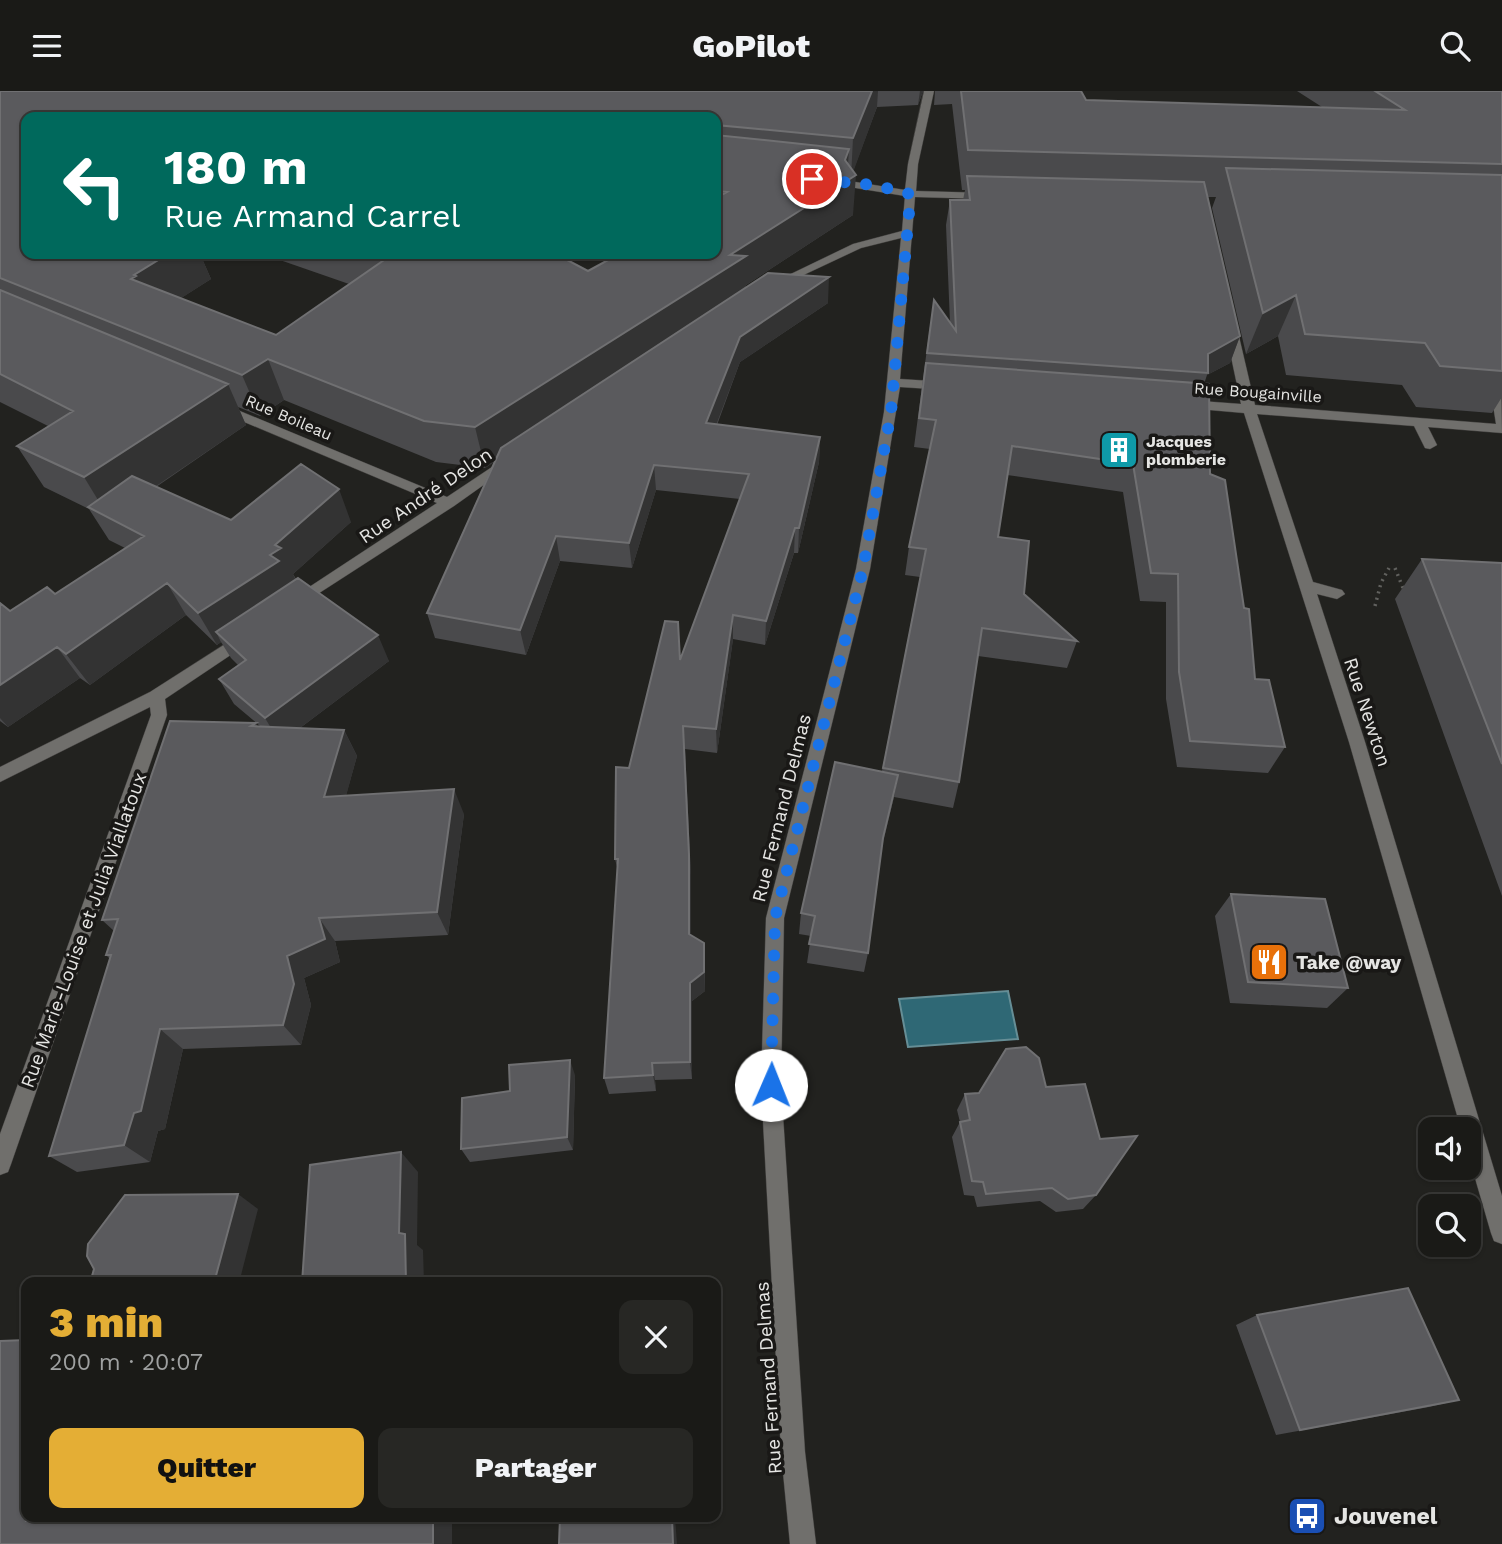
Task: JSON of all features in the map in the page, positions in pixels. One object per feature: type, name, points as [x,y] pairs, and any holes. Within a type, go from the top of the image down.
[{"type":"street","name":"Rue Fernand Delmas","points":[[803,1544],[793,1452],[771,1085],[774,929],[863,569],[894,383],[898,314],[909,232],[915,152],[929,91]]},
{"type":"street","points":[[821,180],[874,185],[910,194],[995,196]]},
{"type":"street","points":[[760,295],[783,280],[856,246],[909,232]]},
{"type":"street","name":"Rue Newton","points":[[1228,315],[1249,409],[1357,742],[1502,1233]]},
{"type":"street","points":[[1493,370],[1502,427]]},
{"type":"street","points":[[894,383],[967,388]]},
{"type":"street","name":"Rue Bougainville","points":[[1168,403],[1502,427]]},
{"type":"street","name":"Rue Boileau","points":[[214,404],[449,503]]},
{"type":"street","points":[[1419,422],[1430,445]]},
{"type":"street","name":"Rue André Delon","points":[[280,614],[518,457]]},
{"type":"street","points":[[1306,586],[1337,594]]},
{"type":"street","points":[[0,775],[156,696],[257,629]]},
{"type":"street","name":"Rue Marie-Louise et Julia Viallatoux","points":[[0,1164],[159,715],[156,696]]},
{"type":"path","points":[[1375,606],[1381,583],[1389,568]]},
{"type":"path","points":[[1395,568],[1405,594],[1417,595]]},
{"type":"water","points":[[1008,991],[1018,1039],[908,1047],[899,999]]},
{"type":"building","points":[[0,91],[872,91],[853,138],[721,125],[721,112],[21,112],[21,259],[160,259],[131,279],[276,335],[384,260],[381,259],[565,259],[588,271],[610,259],[721,259],[721,195],[727,192],[721,191],[721,136],[849,149],[845,160],[856,175],[730,255],[746,256],[475,427],[424,421],[268,359],[242,375],[0,278]]},
{"type":"building","points":[[961,91],[1081,91],[1086,100],[1405,110],[1375,91],[1502,91],[1502,164],[968,150]]},
{"type":"building","points":[[1226,168],[1502,175],[1502,371],[1440,366],[1425,343],[1305,334],[1296,295],[1263,313]]},
{"type":"building","points":[[967,176],[1204,182],[1240,336],[1208,354],[1208,373],[927,353],[934,300],[956,331],[950,200],[970,200]]},
{"type":"building","points":[[768,273],[829,277],[740,337],[706,423],[820,437],[799,528],[795,528],[766,621],[733,615],[716,729],[683,726],[689,855],[689,934],[704,943],[704,972],[690,983],[690,1062],[652,1063],[653,1075],[604,1078],[618,859],[615,859],[616,767],[629,768],[665,621],[678,622],[680,660],[749,474],[654,465],[629,543],[556,536],[520,630],[427,613],[501,448]]},
{"type":"building","points":[[0,290],[228,384],[84,477],[17,446],[73,411],[0,374]]},
{"type":"building","points":[[926,363],[1209,384],[1210,474],[1225,480],[1244,608],[1249,609],[1255,679],[1269,680],[1285,747],[1190,741],[1179,672],[1178,574],[1151,573],[1133,464],[1012,446],[998,537],[1029,541],[1024,594],[1077,641],[982,628],[959,782],[883,768],[926,549],[909,547],[936,420],[919,418]]},
{"type":"building","points":[[301,464],[339,489],[275,545],[281,548],[270,555],[279,561],[198,613],[167,583],[66,654],[57,647],[0,685],[0,603],[10,611],[47,587],[55,594],[144,536],[88,507],[132,476],[231,520]]},
{"type":"building","points":[[1422,559],[1502,563],[1502,764]]},
{"type":"building","points":[[298,578],[378,635],[265,718],[219,679],[246,660],[216,632]]},
{"type":"building","points":[[170,721],[256,723],[251,726],[344,730],[324,797],[454,789],[437,912],[319,918],[325,939],[287,956],[294,984],[283,1025],[160,1029],[141,1111],[134,1113],[124,1145],[49,1156],[111,955],[106,955],[118,919],[102,920]]},
{"type":"building","points":[[835,762],[898,775],[883,838],[868,953],[809,944],[815,916],[801,913]]},
{"type":"building","points":[[1231,894],[1325,899],[1348,988],[1248,982]]},
{"type":"building","points":[[1026,1047],[1039,1058],[1046,1087],[1085,1084],[1100,1139],[1137,1136],[1096,1195],[1068,1199],[1052,1188],[986,1194],[983,1182],[972,1181],[960,1122],[970,1120],[965,1094],[979,1093],[1006,1049]]},
{"type":"building","points":[[570,1060],[567,1137],[461,1149],[462,1098],[510,1091],[509,1065]]},
{"type":"building","points":[[401,1152],[399,1233],[405,1234],[406,1277],[302,1277],[310,1165]]},
{"type":"building","points":[[238,1194],[216,1277],[92,1277],[94,1269],[87,1256],[88,1244],[125,1195]]},
{"type":"building","points":[[1408,1288],[1459,1400],[1300,1430],[1257,1315]]},
{"type":"building","points":[[21,1340],[21,1522],[433,1522],[433,1544],[0,1544],[0,1341]]},
{"type":"building","points":[[560,1522],[672,1522],[673,1544],[559,1544]]},
{"type":"place","name":"Jacques plomberie","points":[[1119,450]]},
{"type":"place","name":"Take @way","points":[[1269,962]]},
{"type":"place","name":"Jouvenel","points":[[1307,1516]]},
{"type":"route","points":[[771,1085],[775,918],[863,569],[891,412],[910,194],[874,185],[812,179]]}]
